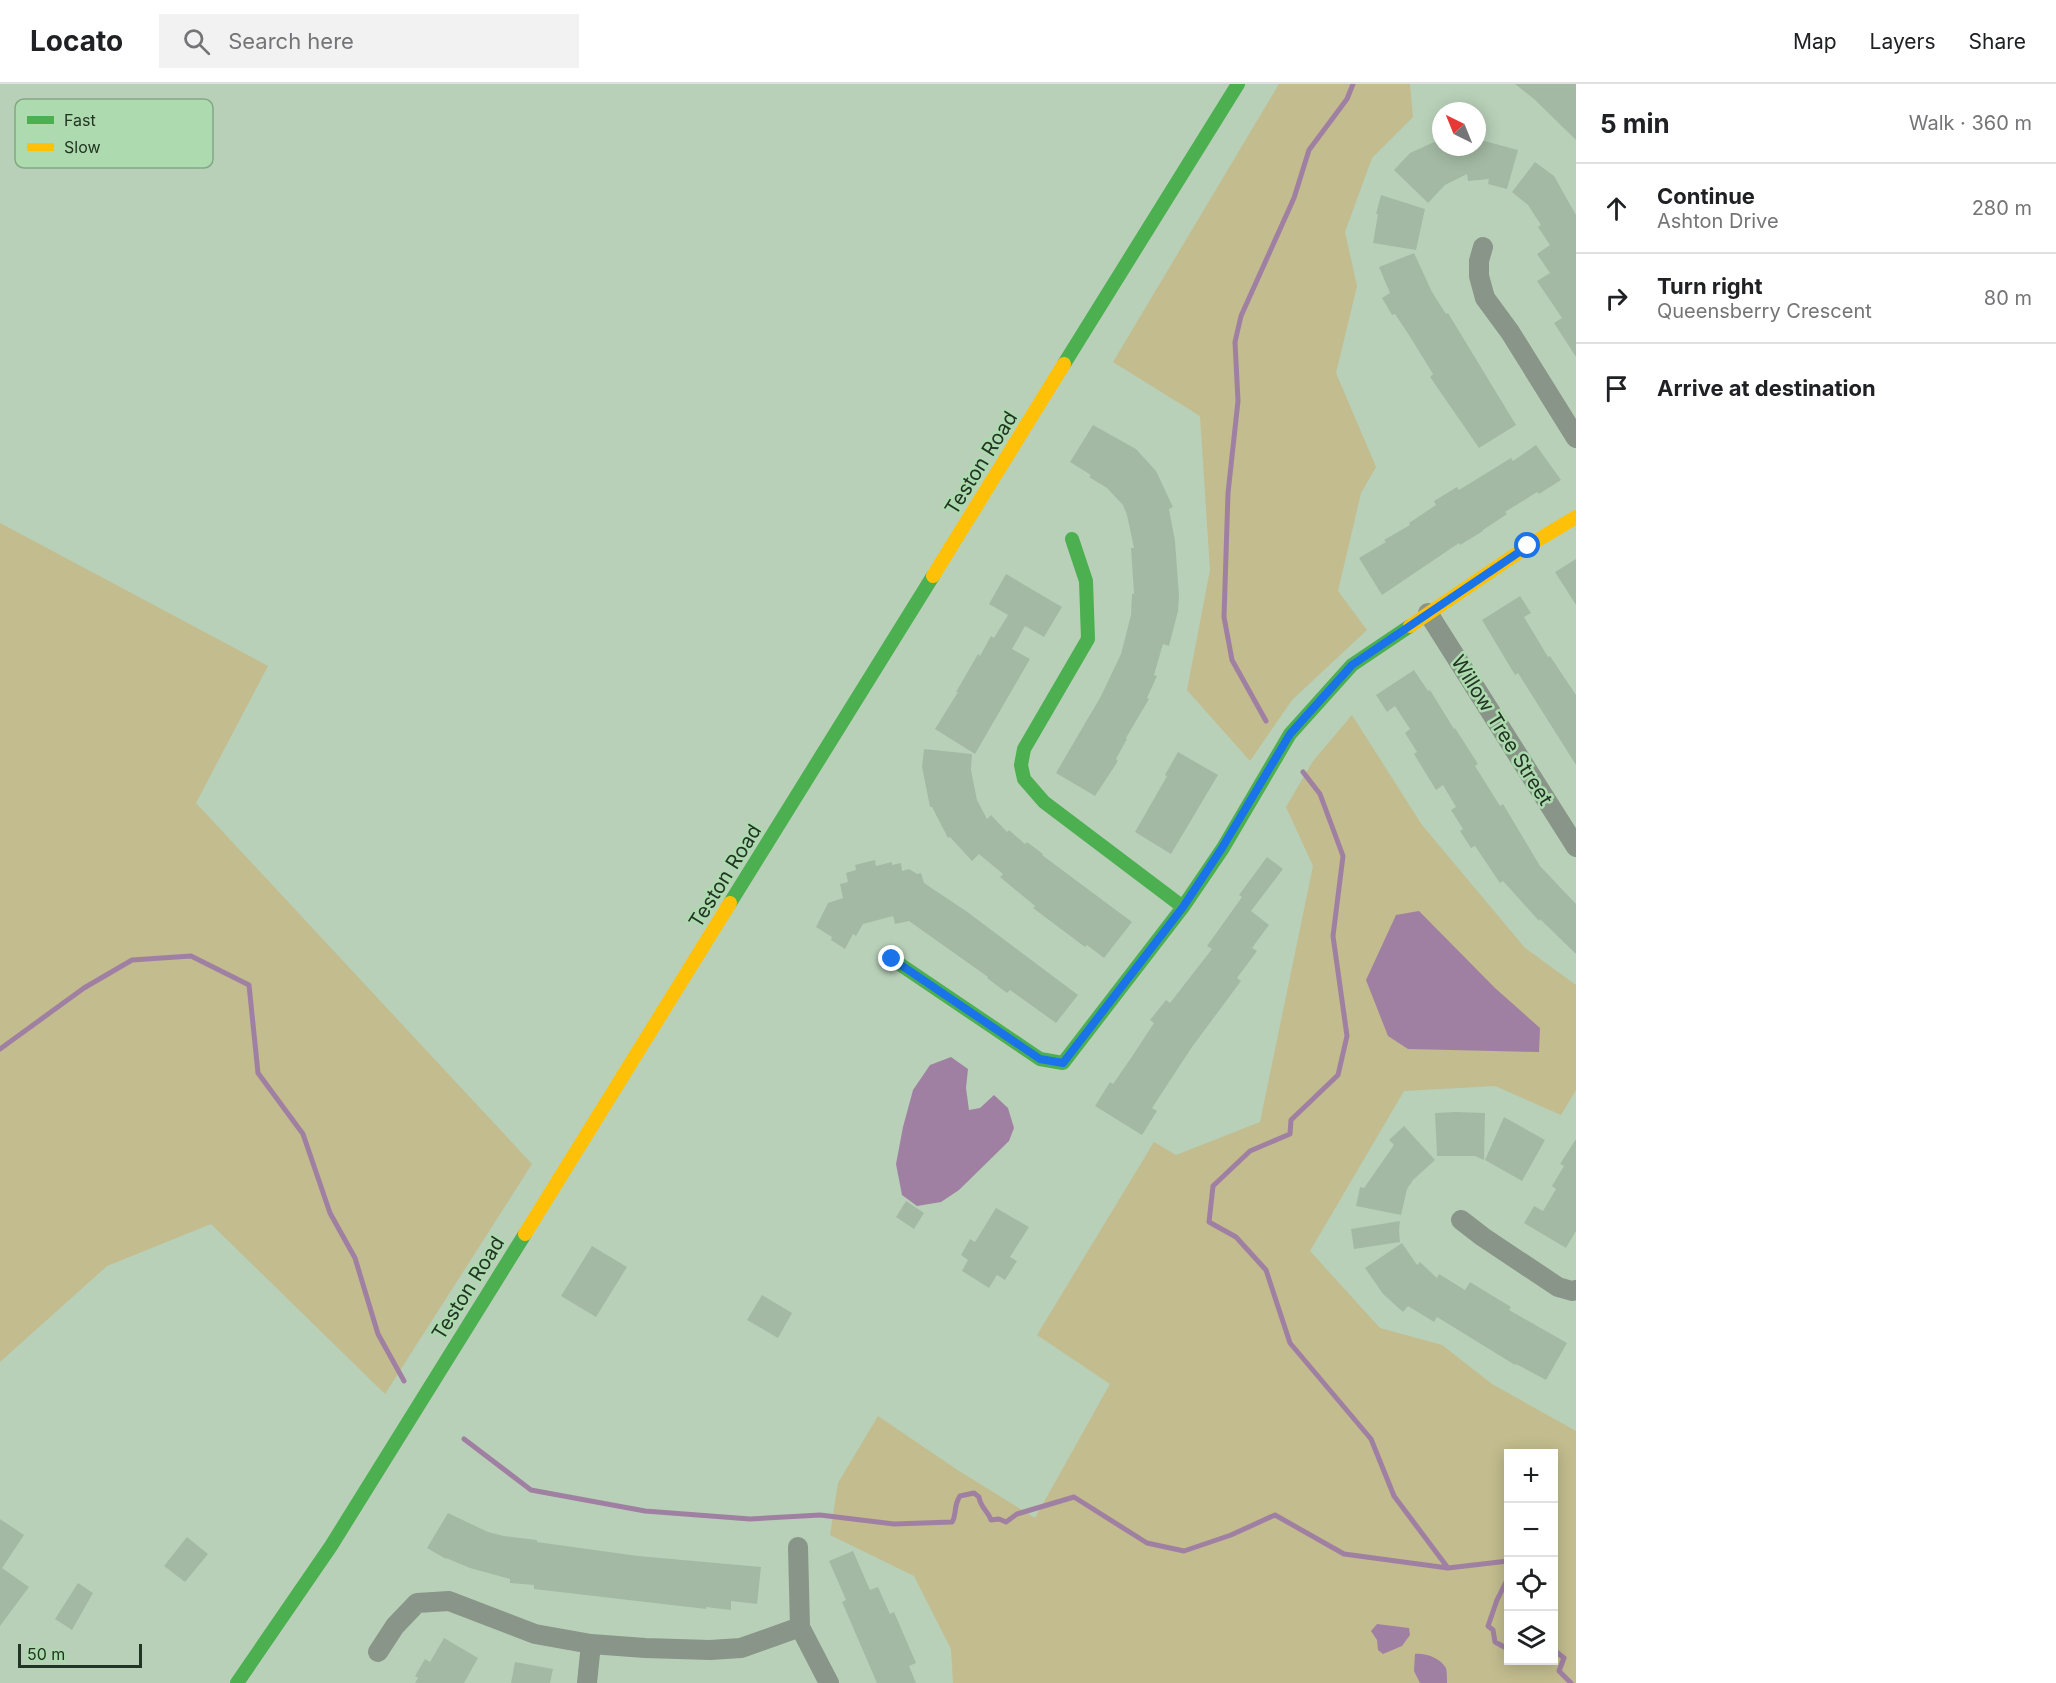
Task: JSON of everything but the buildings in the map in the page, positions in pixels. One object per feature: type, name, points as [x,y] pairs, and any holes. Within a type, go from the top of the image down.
[{"type":"main road","name":"Teston Road","points":[[237,1683],[331,1546],[1238,84]]},
{"type":"main road","points":[[892,959],[1040,1059],[1063,1063],[1183,907],[1222,848],[1290,734],[1352,665],[1576,517]]},
{"type":"main road","points":[[1072,539],[1086,580],[1088,639],[1024,750],[1022,765],[1024,780],[1044,801],[1183,907]]},
{"type":"street","points":[[1483,247],[1479,261],[1479,276],[1485,298],[1516,342],[1576,438]]},
{"type":"street","name":"Willow Tree Street","points":[[1428,613],[1576,847]]},
{"type":"street","points":[[1461,1220],[1558,1287],[1576,1290]]},
{"type":"street","points":[[798,1547],[800,1627],[829,1683]]},
{"type":"street","points":[[378,1652],[395,1626],[417,1603],[449,1601],[535,1634],[591,1644],[666,1649],[741,1648],[800,1627]]},
{"type":"street","points":[[587,1683],[591,1644]]},
{"type":"shaded area","points":[[1279,84],[1410,84],[1413,117],[1372,158],[1345,232],[1357,286],[1336,373],[1376,467],[1361,493],[1338,591],[1367,630],[1292,700],[1250,761],[1187,690],[1210,570],[1200,416],[1113,362]]},
{"type":"shaded area","points":[[0,523],[268,666],[196,803],[532,1164],[385,1394],[211,1224],[107,1266],[0,1362]]},
{"type":"shaded area","points":[[1352,715],[1422,825],[1525,948],[1576,985],[1576,1090],[1561,1115],[1495,1086],[1404,1091],[1310,1251],[1380,1328],[1442,1345],[1492,1384],[1576,1431],[1576,1683],[953,1683],[951,1649],[914,1576],[830,1535],[838,1483],[878,1416],[959,1471],[1035,1518],[1110,1384],[1037,1335],[1154,1142],[1176,1155],[1260,1122],[1313,866],[1286,807],[1313,761]]},
{"type":"shaded area","points":[[1419,911],[1495,988],[1540,1028],[1539,1052],[1408,1049],[1388,1036],[1366,980],[1396,915]]},
{"type":"shaded area","points":[[951,1057],[968,1069],[966,1088],[969,1110],[980,1108],[994,1095],[1008,1108],[1014,1128],[1009,1141],[959,1190],[941,1202],[917,1206],[902,1195],[896,1164],[903,1127],[913,1090],[930,1065]]},
{"type":"shaded area","points":[[1377,1624],[1409,1628],[1410,1635],[1402,1646],[1383,1654],[1378,1650],[1377,1640],[1371,1631]]},
{"type":"shaded area","points":[[1415,1654],[1428,1655],[1440,1661],[1446,1668],[1447,1683],[1420,1683],[1414,1671]]},
{"type":"waterway","points":[[1266,721],[1232,660],[1224,617],[1228,493],[1238,401],[1235,342],[1241,316],[1294,198],[1309,150],[1347,99],[1353,84]]},
{"type":"waterway","points":[[1303,772],[1320,794],[1343,856],[1333,936],[1347,1036],[1338,1075],[1291,1120],[1290,1134],[1250,1151],[1213,1186],[1209,1222],[1236,1237],[1266,1270],[1290,1343],[1371,1439],[1394,1496],[1448,1568]]},
{"type":"waterway","points":[[0,1049],[84,988],[132,960],[191,956],[249,985],[258,1073],[303,1134],[330,1213],[355,1258],[378,1334],[404,1381]]},
{"type":"waterway","points":[[464,1439],[531,1490],[645,1511],[750,1519],[820,1515],[894,1524],[952,1522],[960,1496],[974,1493],[979,1497],[991,1520],[999,1519],[1006,1522],[1017,1514],[1074,1497],[1147,1543],[1184,1551],[1231,1535],[1275,1515],[1344,1554],[1448,1568],[1504,1561]]},
{"type":"waterway","points":[[1504,1586],[1488,1626],[1493,1630],[1495,1642],[1504,1647]]},
{"type":"waterway","points":[[1558,1653],[1564,1658],[1559,1671],[1571,1683]]},
{"type":"traffic: fast","points":[[1064,364],[1238,84]]},
{"type":"traffic: fast","points":[[1072,539],[1086,581],[1088,639],[1024,749],[1021,765],[1024,779],[1044,802],[1183,907]]},
{"type":"traffic: fast","points":[[730,903],[933,576]]},
{"type":"traffic: fast","points":[[892,959],[1040,1059],[1063,1063],[1183,907],[1223,848],[1290,734],[1352,665],[1410,626]]},
{"type":"traffic: fast","points":[[237,1683],[331,1546],[525,1234]]},
{"type":"traffic: slow","points":[[933,576],[1064,364]]},
{"type":"traffic: slow","points":[[1410,626],[1528,546],[1576,517]]},
{"type":"traffic: slow","points":[[525,1234],[730,903]]},
{"type":"route","points":[[892,959],[1040,1059],[1063,1063],[1183,907],[1222,848],[1290,734],[1352,665],[1528,546]]}]
